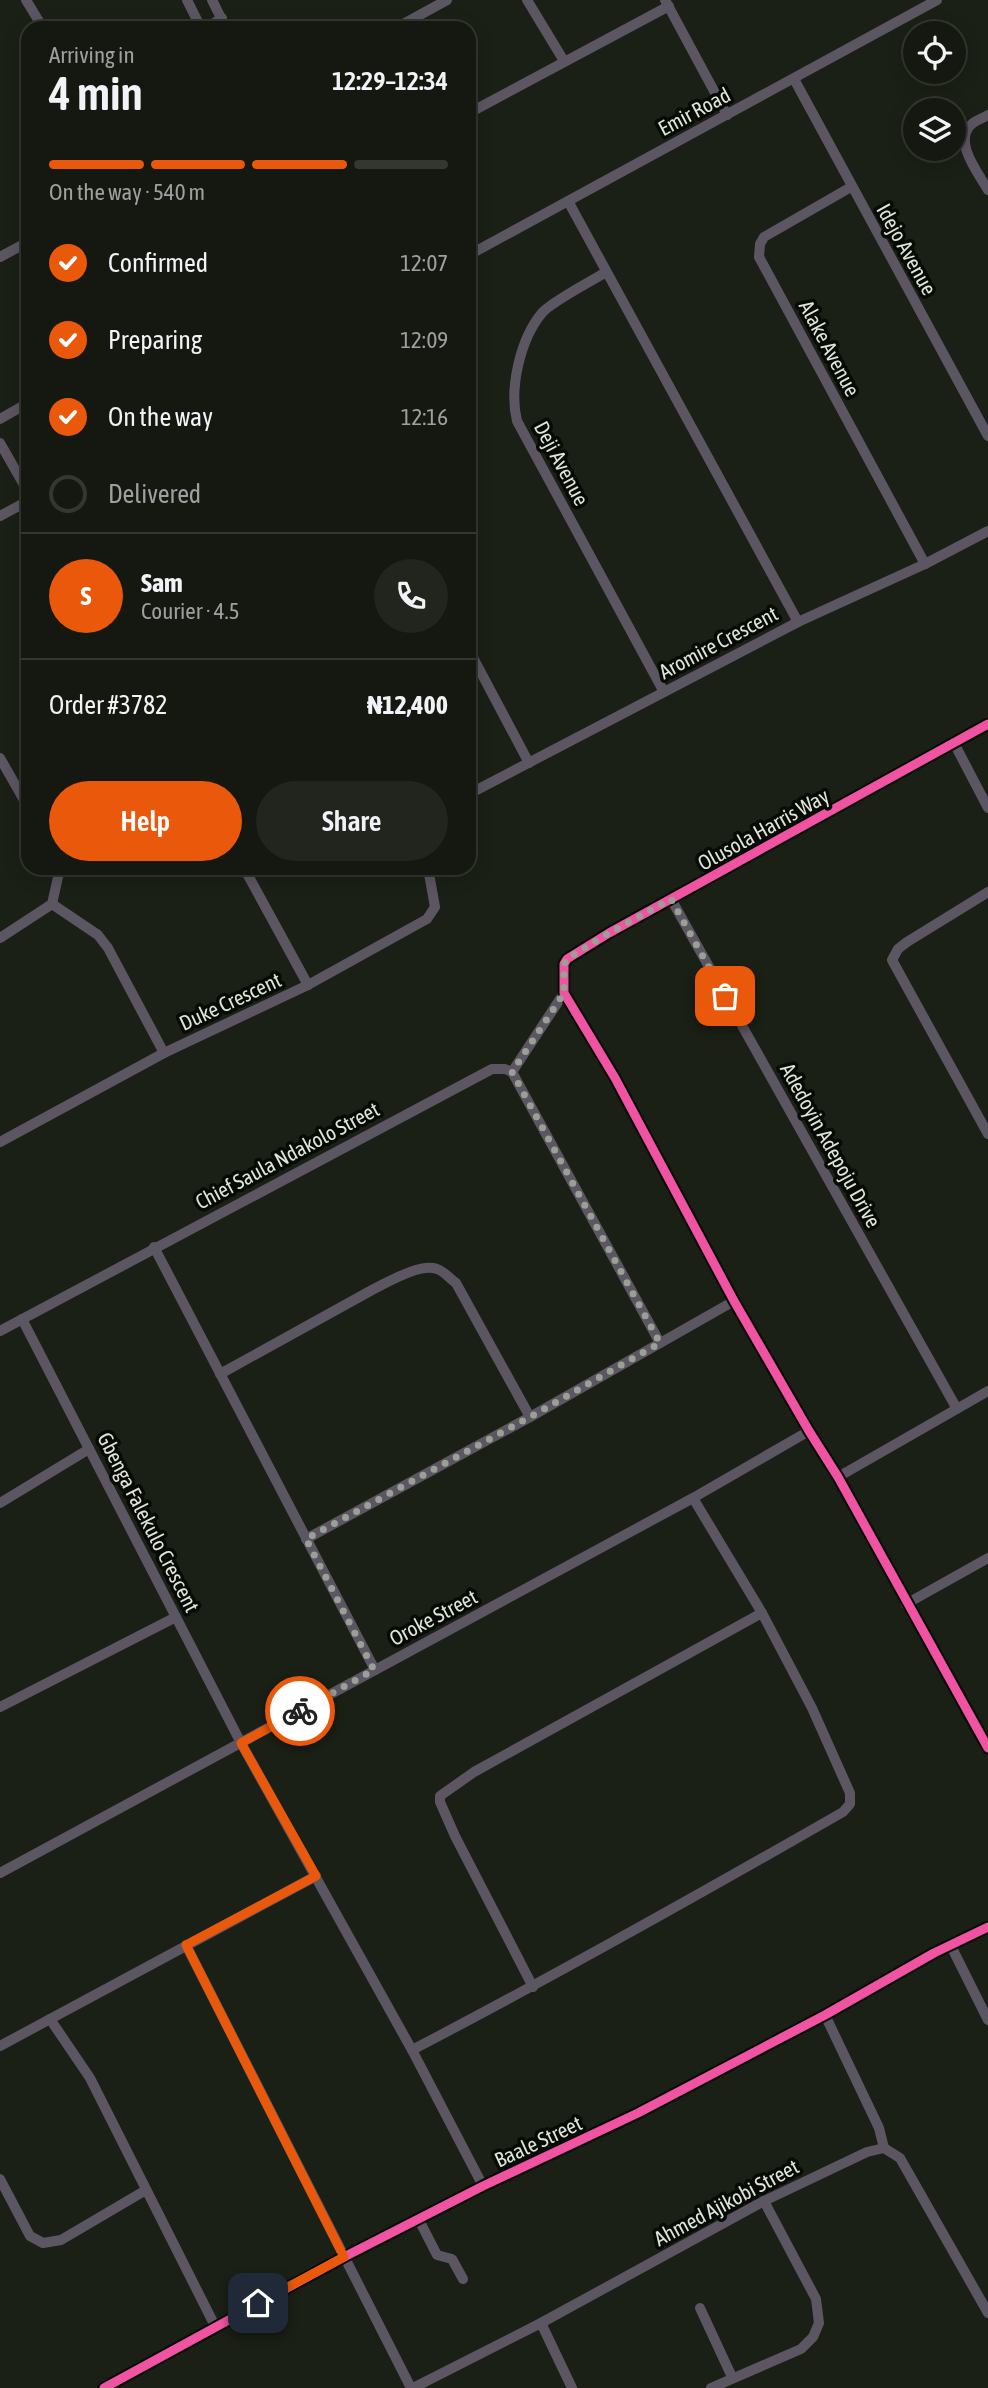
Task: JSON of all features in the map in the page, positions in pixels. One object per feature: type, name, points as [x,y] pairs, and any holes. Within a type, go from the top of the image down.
[{"type":"street","points":[[26,0],[39,21]]},
{"type":"street","points":[[187,0],[200,21]]},
{"type":"street","points":[[212,0],[223,21]]},
{"type":"street","points":[[409,21],[447,0]]},
{"type":"street","points":[[527,0],[564,61]]},
{"type":"street","name":"Emir Road","points":[[476,251],[937,0]]},
{"type":"street","points":[[476,109],[667,3],[727,115]]},
{"type":"street","name":"Idejo Avenue","points":[[794,79],[988,436]]},
{"type":"street","points":[[988,115],[971,124],[964,140],[967,153],[988,190]]},
{"type":"street","name":"Alake Avenue","points":[[851,187],[764,237],[760,244],[759,257],[925,564]]},
{"type":"street","points":[[568,201],[798,622]]},
{"type":"street","points":[[0,257],[21,246]]},
{"type":"street","name":"Deji Avenue","points":[[606,272],[542,311],[529,334],[521,358],[514,385],[513,403],[517,421],[664,692]]},
{"type":"street","points":[[0,419],[21,407]]},
{"type":"street","points":[[0,443],[21,480]]},
{"type":"street","points":[[0,516],[21,505]]},
{"type":"street","name":"Aromire Crescent","points":[[476,790],[798,622],[925,564],[988,531]]},
{"type":"street","points":[[476,663],[529,763]]},
{"type":"street","name":"Olusola Harris Way","points":[[564,993],[564,964],[572,954],[988,724]]},
{"type":"street","points":[[954,743],[988,808]]},
{"type":"street","points":[[0,758],[21,795]]},
{"type":"street","points":[[0,938],[52,904],[58,875]]},
{"type":"street","points":[[248,875],[308,985]]},
{"type":"street","name":"Duke Crescent","points":[[0,1142],[164,1053],[308,985],[426,919],[435,906],[429,875]]},
{"type":"street","points":[[988,892],[907,942],[898,949],[892,960],[988,1134]]},
{"type":"street","name":"Adedoyin Adepoju Drive","points":[[671,899],[957,1409]]},
{"type":"street","points":[[52,904],[98,935],[108,948],[164,1053]]},
{"type":"street","points":[[660,1343],[512,1072],[564,993],[615,1078],[734,1301],[838,1477],[988,1748]]},
{"type":"street","name":"Chief Saula Ndakolo Street","points":[[0,1331],[492,1069],[512,1072]]},
{"type":"street","points":[[154,1247],[374,1670]]},
{"type":"street","points":[[220,1374],[372,1290],[426,1267],[439,1269],[456,1283],[530,1417]]},
{"type":"street","points":[[306,1539],[530,1417],[734,1301]]},
{"type":"street","name":"Gbenga Falekulo Crescent","points":[[22,1319],[241,1743],[412,2050],[483,2186]]},
{"type":"street","points":[[838,1477],[988,1391]]},
{"type":"street","name":"Oroke Street","points":[[0,1873],[693,1498],[809,1431]]},
{"type":"street","points":[[0,1503],[89,1449]]},
{"type":"street","points":[[412,2050],[533,1987],[843,1812],[850,1804],[850,1793],[812,1708],[762,1613],[693,1498]]},
{"type":"street","points":[[906,1604],[988,1558]]},
{"type":"street","points":[[533,1987],[455,1836],[440,1802],[440,1796],[474,1772],[762,1613]]},
{"type":"street","points":[[0,1707],[176,1617]]},
{"type":"street","points":[[0,2046],[316,1876]]},
{"type":"street","name":"Baale Street","points":[[104,2388],[344,2257],[483,2186],[638,2113],[988,1927]]},
{"type":"street","points":[[186,1945],[412,2388]]},
{"type":"street","points":[[951,1945],[988,2020]]},
{"type":"street","points":[[825,2014],[879,2128],[884,2148],[900,2158],[988,2312]]},
{"type":"street","points":[[51,2019],[90,2078],[215,2326]]},
{"type":"street","name":"Ahmed Ajikobi Street","points":[[412,2388],[541,2323],[764,2201],[867,2152],[884,2148]]},
{"type":"street","points":[[0,2179],[30,2236],[43,2243],[61,2240],[146,2190]]},
{"type":"street","points":[[711,2388],[802,2349],[813,2337],[819,2323],[816,2299],[764,2201]]},
{"type":"street","points":[[419,2220],[437,2255],[452,2259],[463,2279]]},
{"type":"street","points":[[700,2308],[732,2377]]},
{"type":"street","points":[[541,2323],[572,2388]]},
{"type":"cycle path","points":[[988,724],[609,933],[567,959],[564,964],[564,993],[615,1078],[734,1301],[838,1477],[988,1748]]},
{"type":"cycle path","points":[[104,2388],[344,2257],[483,2186],[638,2113],[825,2015],[934,1953],[988,1927]]},
{"type":"way so far","points":[[300,1711],[374,1670],[306,1539],[660,1343],[512,1072],[564,993],[564,964],[572,954],[671,899],[725,996]]},
{"type":"route","points":[[258,2303],[344,2257],[186,1945],[316,1876],[241,1743],[300,1711]]}]
